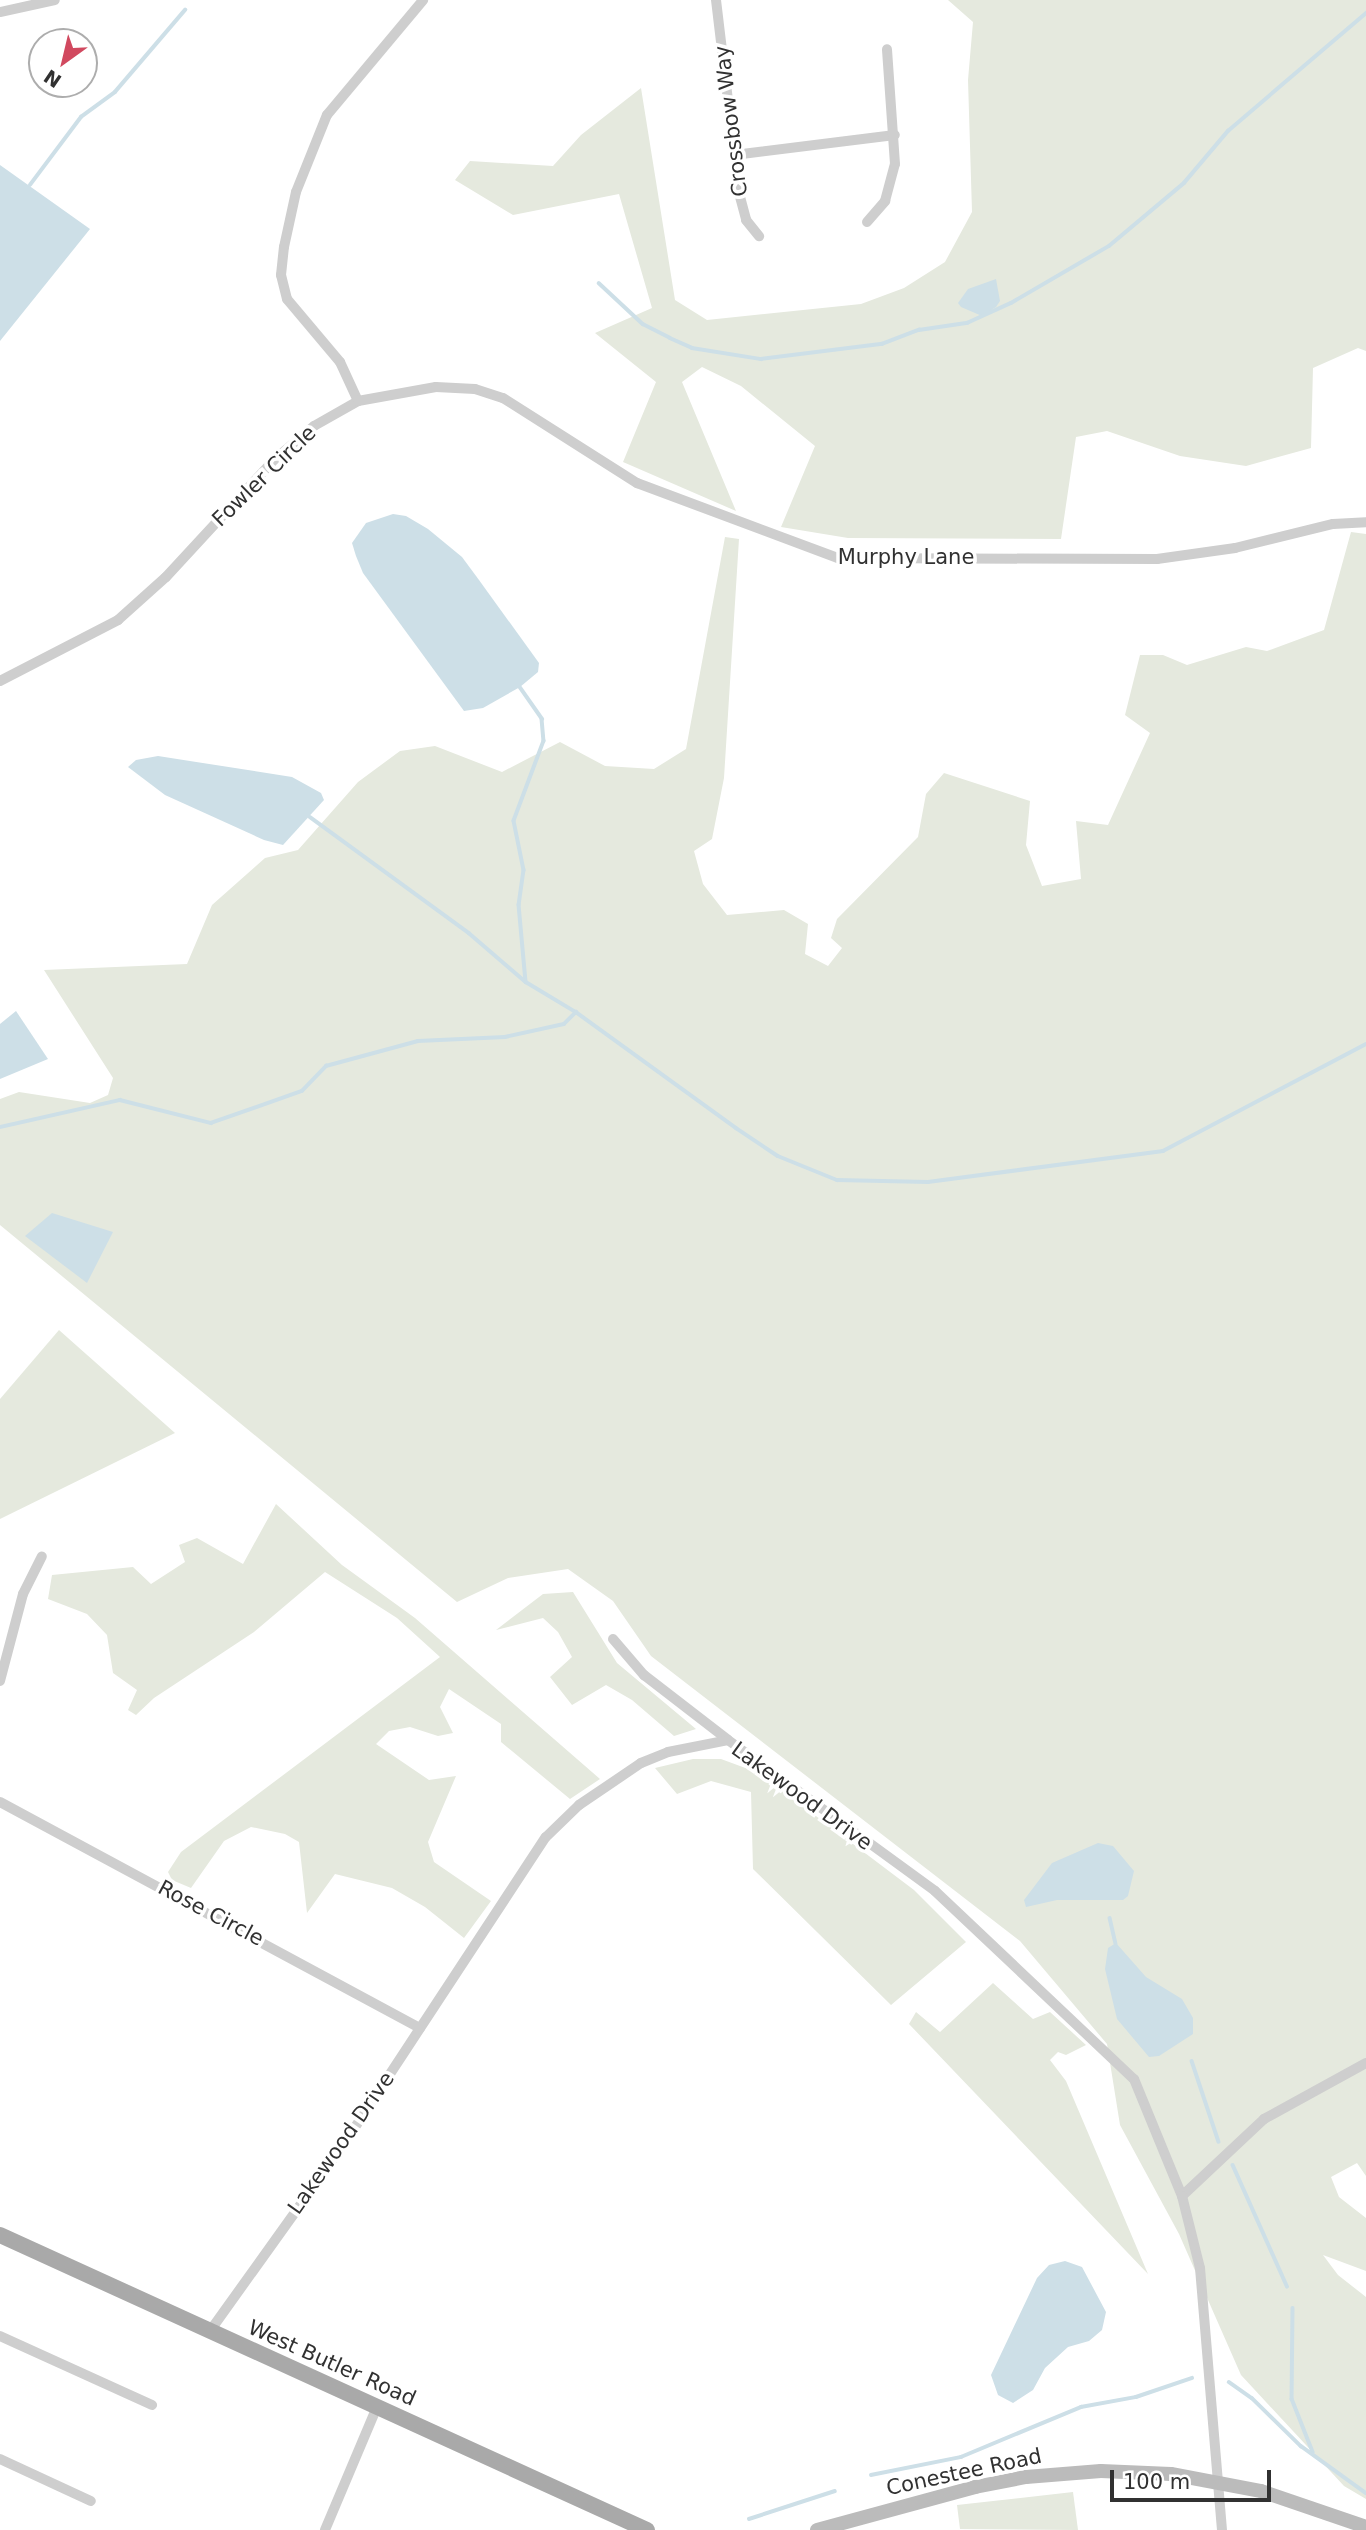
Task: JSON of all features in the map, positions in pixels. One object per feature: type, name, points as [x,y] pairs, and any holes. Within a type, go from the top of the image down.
[{"type":"main road","name":"West Butler Road","points":[[0,2235],[647,2530]]},
{"type":"main road","name":"Conestee Road","points":[[817,2530],[1026,2477],[1130,2471],[1261,2491],[1366,2527]]},
{"type":"street","points":[[0,12],[54,0]]},
{"type":"street","points":[[358,401],[340,362],[287,299],[281,275],[284,247],[296,192],[327,115],[423,0]]},
{"type":"street","name":"Crossbow Way","points":[[716,0],[742,211],[759,236]]},
{"type":"street","points":[[867,222],[889,190],[895,135],[887,49]]},
{"type":"street","points":[[734,155],[895,135]]},
{"type":"street","name":"Murphy Lane","points":[[358,401],[436,387],[491,393],[637,483],[838,558],[1186,557],[1314,527],[1366,522]]},
{"type":"street","name":"Fowler Circle","points":[[0,681],[117,620],[166,577],[289,446],[358,401]]},
{"type":"street","points":[[0,1681],[23,1594],[42,1556]]},
{"type":"street","points":[[613,1639],[644,1675],[728,1740]]},
{"type":"street","name":"Lakewood Drive","points":[[210,2331],[420,2028],[531,1859],[564,1817],[641,1763],[668,1752],[728,1740],[935,1891],[1118,2061],[1144,2099],[1182,2196],[1208,2323],[1222,2530]]},
{"type":"street","name":"Rose Circle","points":[[0,1802],[420,2028]]},
{"type":"street","points":[[1182,2196],[1264,2119],[1366,2063]]},
{"type":"street","points":[[0,2336],[152,2405]]},
{"type":"street","points":[[325,2530],[377,2407]]},
{"type":"street","points":[[0,2459],[91,2501]]},
{"type":"shaded area","points":[[948,0],[1366,0],[1366,351],[1358,348],[1313,368],[1311,448],[1246,466],[1180,456],[1107,431],[1076,437],[1061,539],[848,538],[781,527],[815,446],[741,386],[702,367],[682,382],[736,511],[623,462],[656,382],[595,333],[652,308],[619,194],[513,215],[455,180],[470,161],[553,166],[581,135],[641,88],[675,300],[707,320],[861,304],[904,288],[945,262],[972,212],[968,80],[973,22]]},
{"type":"shaded area","points":[[0,165],[90,229],[0,341]]},
{"type":"shaded area","points":[[996,279],[1000,301],[982,316],[958,303],[968,289]]},
{"type":"shaded area","points":[[393,514],[406,516],[428,529],[462,557],[479,580],[539,663],[538,672],[520,687],[483,708],[464,711],[363,573],[356,556],[352,543],[366,523]]},
{"type":"shaded area","points":[[1351,532],[1366,534],[1366,2176],[1357,2163],[1331,2177],[1339,2197],[1366,2218],[1366,2271],[1323,2255],[1338,2275],[1366,2297],[1366,2499],[1344,2486],[1241,2375],[1179,2234],[1120,2125],[1107,2044],[1020,1941],[651,1656],[613,1601],[568,1569],[508,1578],[457,1602],[0,1225],[0,1099],[19,1092],[90,1103],[108,1095],[113,1078],[44,970],[187,964],[212,905],[265,858],[298,850],[358,782],[400,751],[435,746],[502,772],[560,742],[605,766],[654,769],[686,749],[725,537],[739,539],[724,778],[712,839],[694,851],[703,884],[727,915],[784,910],[808,924],[805,954],[828,966],[842,948],[831,938],[837,919],[918,837],[926,794],[944,773],[1030,801],[1026,845],[1042,886],[1081,879],[1076,821],[1108,825],[1150,733],[1125,715],[1140,655],[1163,655],[1187,665],[1246,647],[1267,651],[1324,630]]},
{"type":"shaded area","points":[[158,756],[292,777],[321,793],[324,800],[283,845],[264,840],[165,795],[128,767],[136,760]]},
{"type":"shaded area","points":[[16,1011],[48,1059],[0,1079],[0,1024]]},
{"type":"shaded area","points":[[52,1213],[113,1232],[87,1283],[25,1236]]},
{"type":"shaded area","points":[[59,1330],[175,1433],[0,1519],[0,1399]]},
{"type":"shaded area","points":[[276,1504],[342,1565],[415,1618],[600,1779],[570,1799],[501,1742],[501,1724],[449,1689],[440,1707],[453,1733],[438,1736],[410,1727],[389,1731],[376,1744],[429,1780],[456,1776],[428,1842],[434,1862],[491,1901],[464,1938],[425,1907],[392,1888],[335,1874],[307,1913],[299,1842],[285,1834],[251,1827],[224,1841],[191,1888],[172,1880],[168,1872],[181,1852],[440,1657],[397,1618],[325,1572],[254,1632],[154,1698],[136,1715],[128,1710],[137,1690],[113,1673],[107,1635],[87,1614],[48,1599],[52,1575],[133,1567],[151,1584],[185,1562],[179,1545],[197,1538],[243,1564]]},
{"type":"shaded area","points":[[573,1592],[617,1663],[696,1729],[674,1736],[632,1700],[606,1685],[572,1705],[550,1677],[572,1657],[558,1632],[543,1618],[496,1630],[543,1594]]},
{"type":"shaded area","points":[[693,1759],[721,1759],[759,1773],[914,1890],[966,1942],[891,2005],[753,1869],[751,1792],[711,1781],[677,1794],[655,1768]]},
{"type":"shaded area","points":[[1098,1843],[1113,1846],[1134,1871],[1128,1896],[1123,1900],[1057,1900],[1026,1907],[1024,1900],[1052,1863]]},
{"type":"shaded area","points":[[1116,1943],[1146,1977],[1182,1999],[1193,2018],[1193,2034],[1159,2056],[1149,2057],[1117,2019],[1105,1969],[1108,1948]]},
{"type":"shaded area","points":[[993,1983],[1033,2019],[1050,2012],[1086,2045],[1066,2055],[1058,2052],[1050,2060],[1066,2081],[1148,2274],[909,2024],[916,2012],[940,2032]]},
{"type":"shaded area","points":[[1065,2261],[1082,2267],[1106,2312],[1102,2330],[1089,2341],[1068,2347],[1045,2368],[1033,2390],[1013,2403],[998,2395],[991,2375],[1037,2278],[1049,2265]]},
{"type":"shaded area","points":[[1073,2492],[1078,2530],[960,2529],[957,2505]]},
{"type":"waterway","points":[[30,185],[81,117],[115,92],[185,10]]},
{"type":"waterway","points":[[599,283],[643,324],[670,338],[692,348],[761,359],[882,344],[919,330],[967,323],[1011,303],[1109,246],[1184,183],[1228,131],[1366,13]]},
{"type":"waterway","points":[[520,687],[542,719],[544,741],[514,821],[524,870],[519,905],[526,982]]},
{"type":"waterway","points":[[310,817],[469,933],[526,982],[576,1012],[736,1128],[778,1156],[837,1180],[928,1182],[1163,1151],[1366,1044]]},
{"type":"waterway","points":[[0,1127],[120,1100],[211,1123],[302,1091],[326,1066],[418,1041],[505,1037],[564,1024],[576,1012]]},
{"type":"waterway","points":[[1110,1918],[1116,1943]]},
{"type":"waterway","points":[[1192,2061],[1219,2142]]},
{"type":"waterway","points":[[1233,2165],[1287,2286]]},
{"type":"waterway","points":[[1293,2308],[1292,2399],[1313,2452]]},
{"type":"waterway","points":[[871,2475],[961,2457],[1081,2407],[1136,2397],[1192,2378]]},
{"type":"waterway","points":[[1229,2382],[1252,2398],[1301,2446],[1366,2493]]},
{"type":"waterway","points":[[749,2519],[835,2491]]}]
